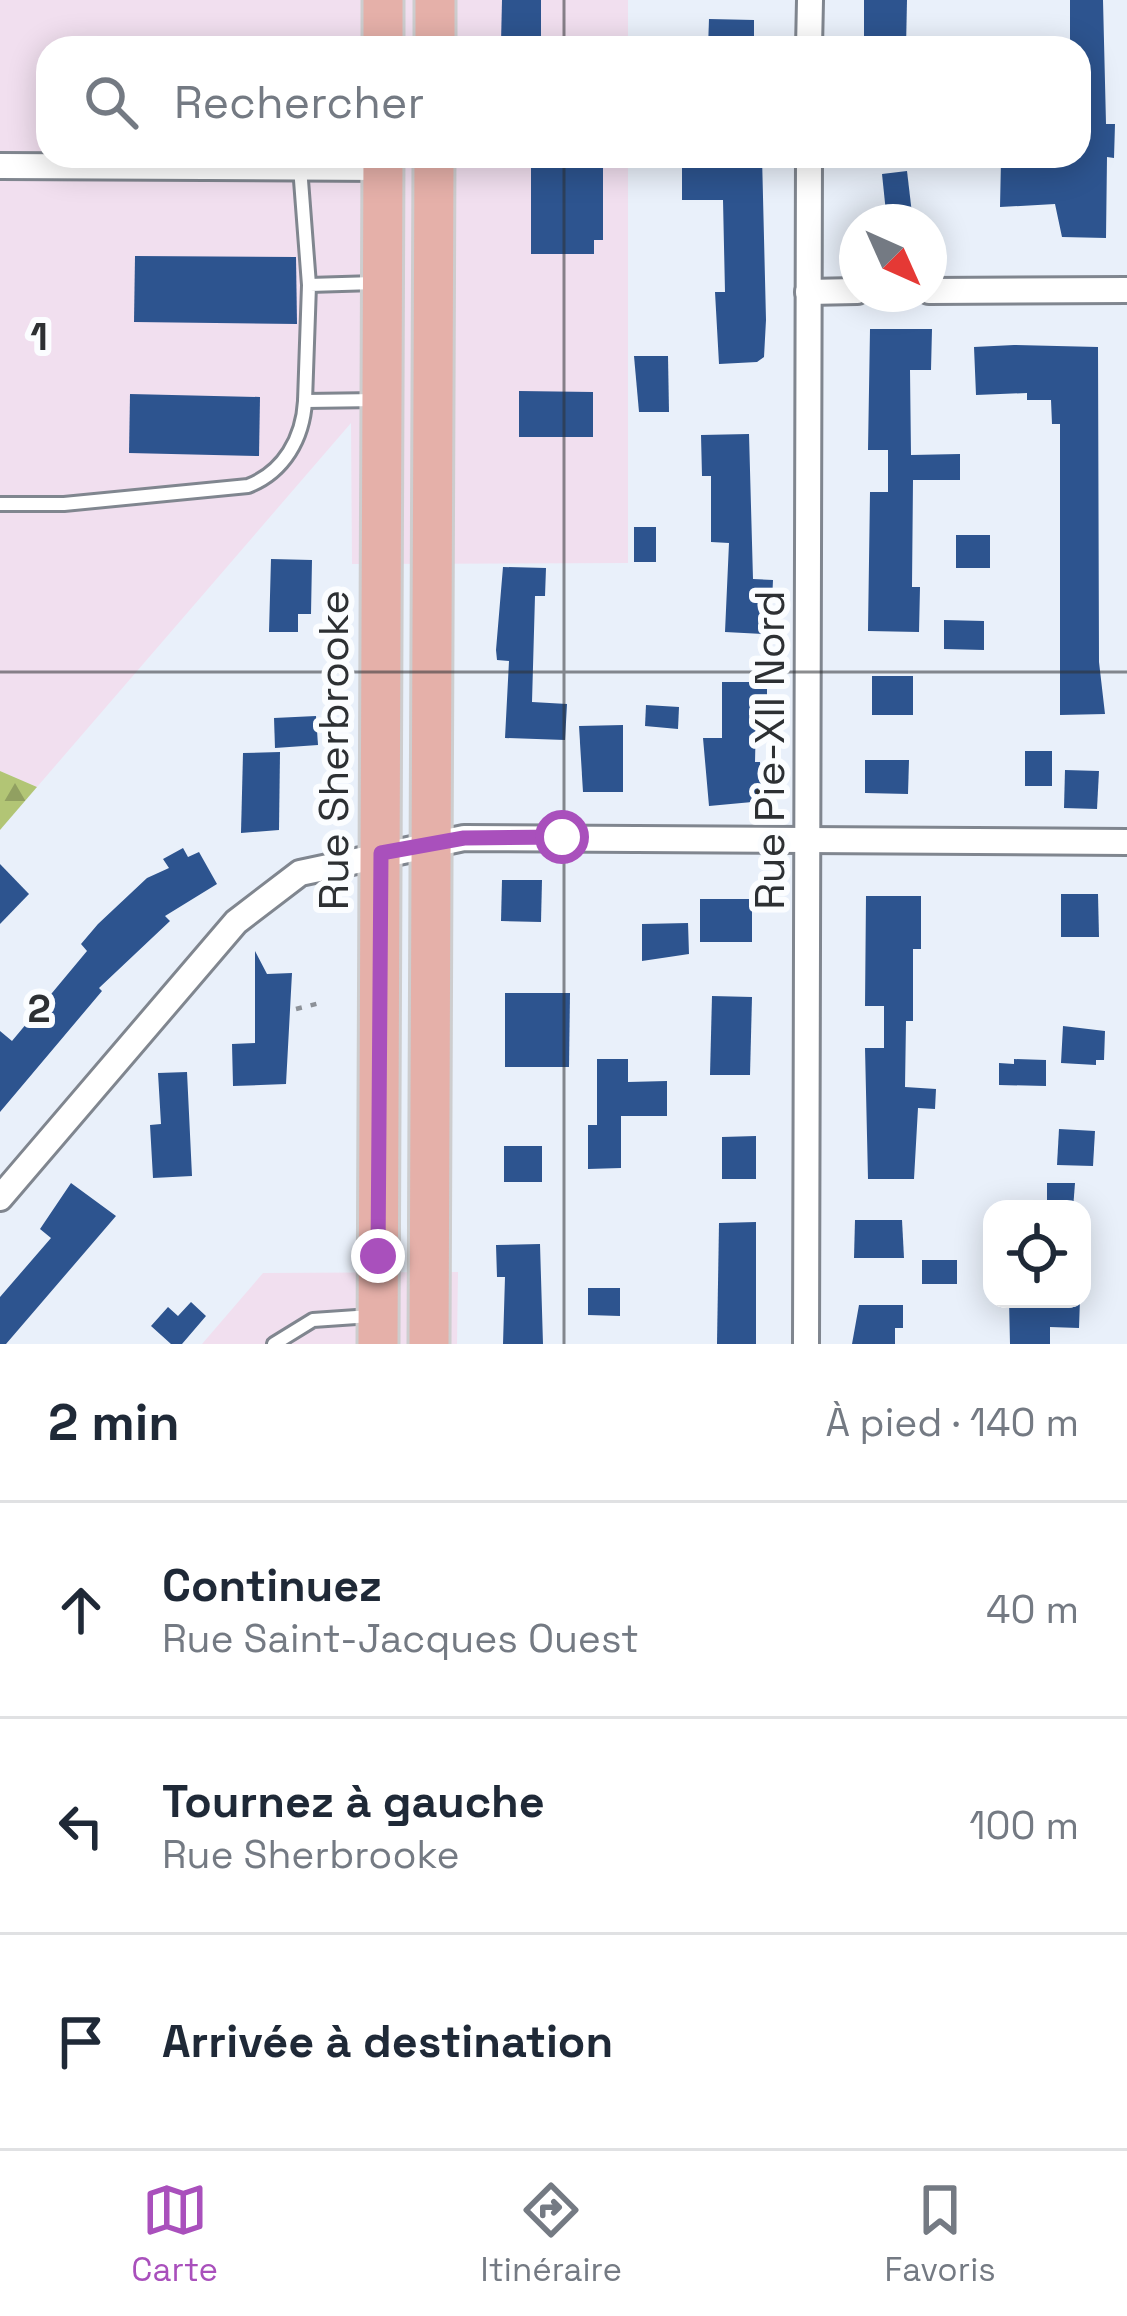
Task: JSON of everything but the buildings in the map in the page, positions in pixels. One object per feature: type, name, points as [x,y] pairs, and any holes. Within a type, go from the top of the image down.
[{"type":"main road","points":[[383,0],[383,36]]},
{"type":"main road","points":[[435,0],[435,36]]},
{"type":"main road","name":"Rue Sherbrooke","points":[[378,1330],[383,168]]},
{"type":"main road","points":[[429,1344],[434,168]]},
{"type":"street","points":[[809,0],[809,36]]},
{"type":"street","points":[[0,166],[36,166]]},
{"type":"street","name":"Rue Pie-XII Nord","points":[[806,1344],[809,168]]},
{"type":"street","points":[[947,291],[1127,290]]},
{"type":"street","points":[[808,292],[839,291]]},
{"type":"street","points":[[0,1198],[245,912],[300,873],[475,837],[1127,842]]},
{"type":"lane","points":[[0,504],[64,504],[248,486],[271,473],[296,443],[304,401],[309,285],[300,168]]},
{"type":"lane","points":[[309,285],[382,283]]},
{"type":"lane","points":[[304,401],[381,400]]},
{"type":"lane","points":[[274,1344],[313,1320],[378,1330]]},
{"type":"path","points":[[296,1009],[324,1002]]},
{"type":"shaded area","points":[[0,0],[628,0],[628,36],[36,36],[36,168],[628,168],[628,563],[352,564],[351,423],[37,787],[0,771]]},
{"type":"shaded area","points":[[458,1272],[457,1344],[202,1344],[263,1273]]},
{"type":"green space","points":[[0,771],[37,787],[0,830]]},
{"type":"route","points":[[378,1256],[381,853],[464,838],[562,837]]}]
